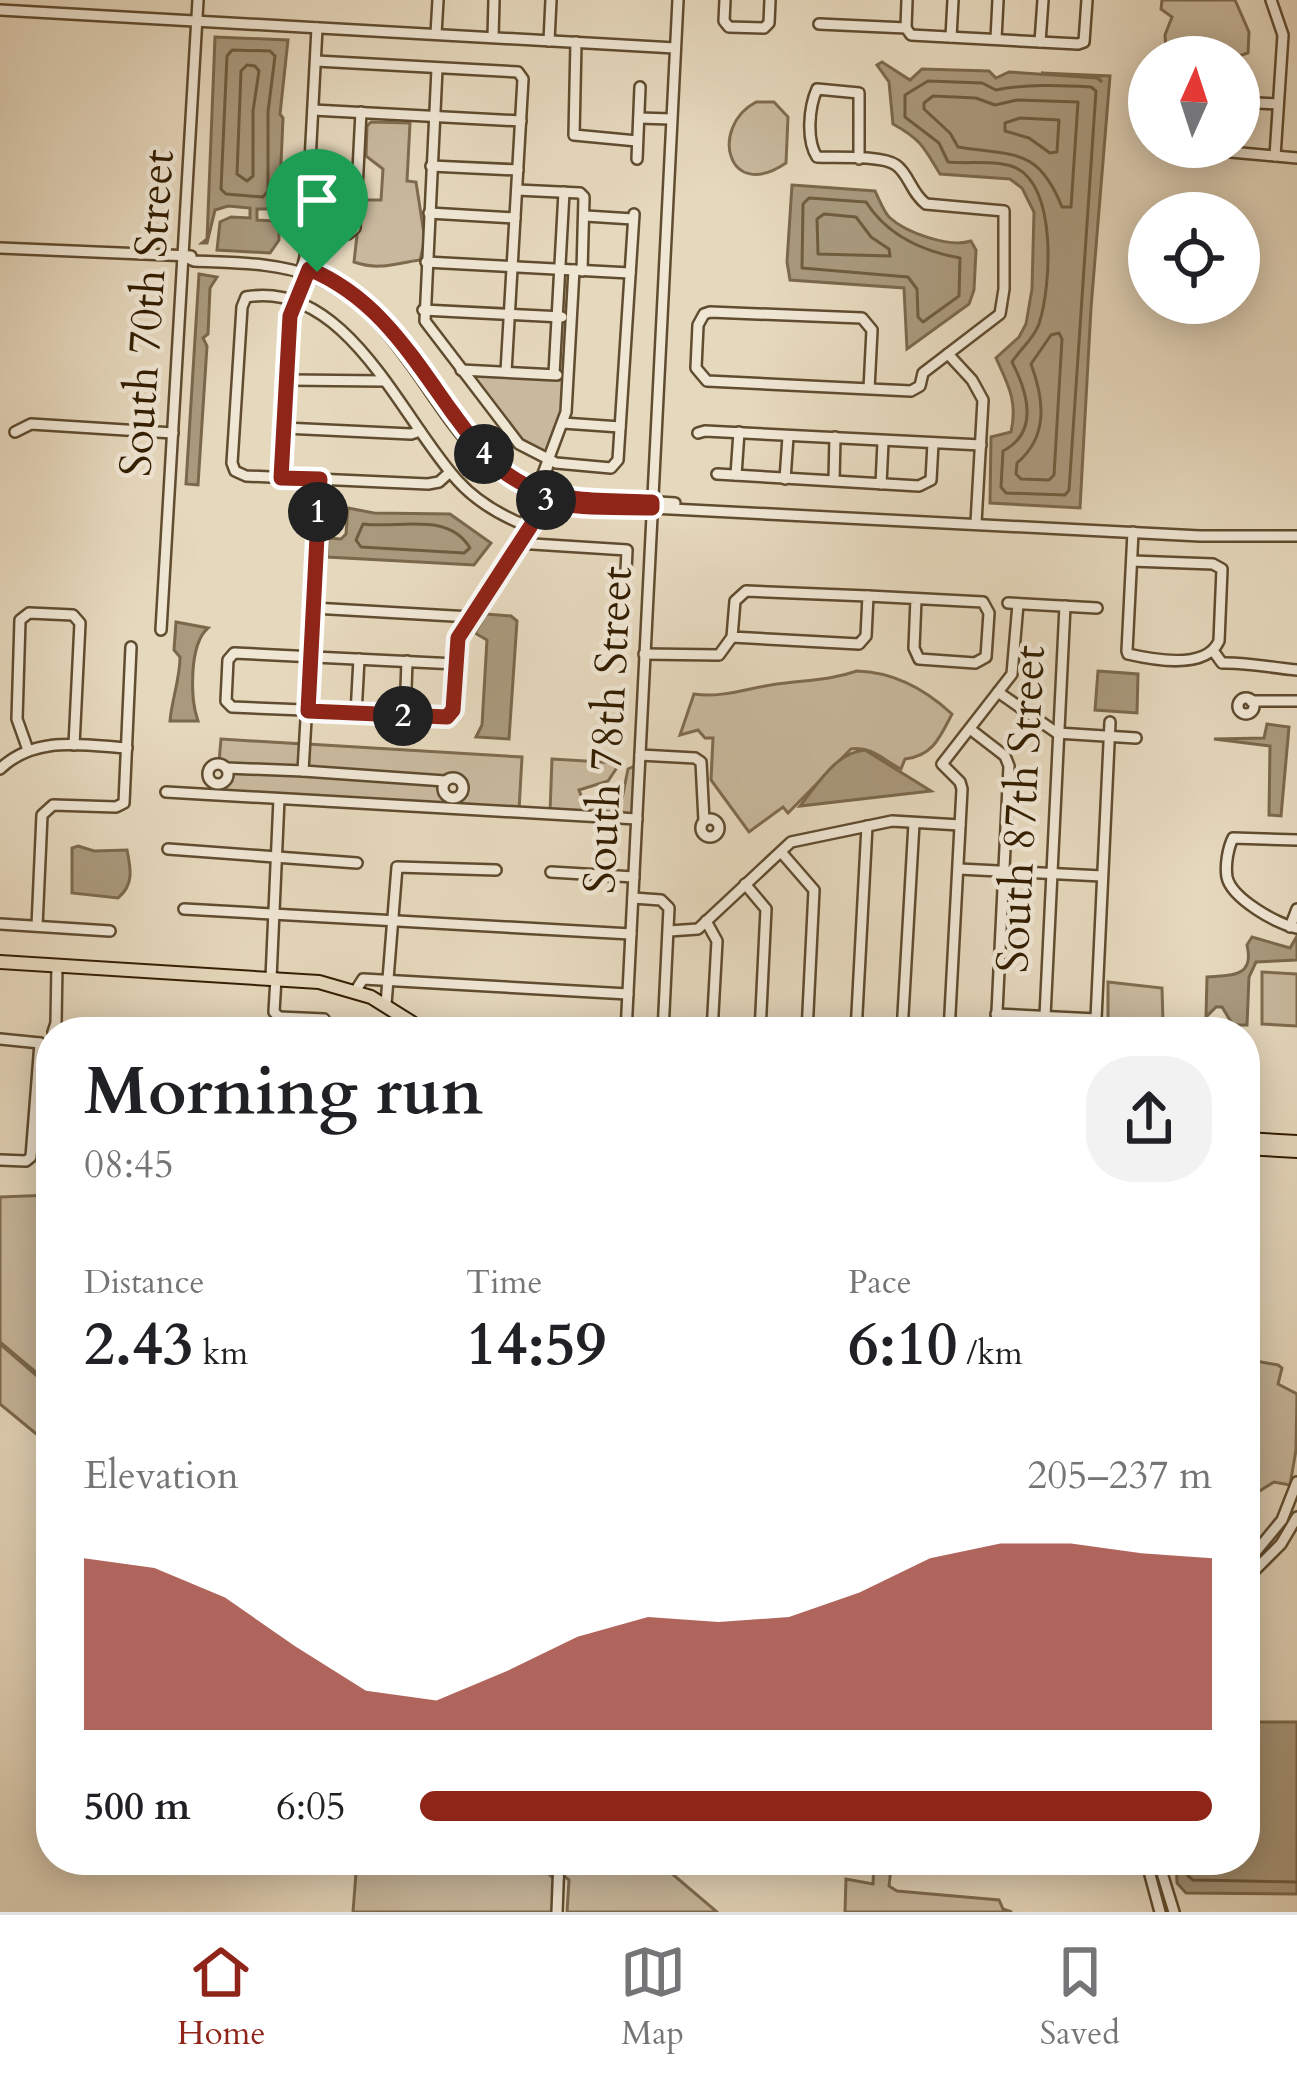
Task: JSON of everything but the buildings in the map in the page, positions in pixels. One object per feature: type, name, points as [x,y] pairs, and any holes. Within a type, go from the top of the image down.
[{"type":"main road","points":[[0,962],[319,982],[356,990],[405,1017]]},
{"type":"main road","points":[[1260,1143],[1297,1142]]},
{"type":"main road","points":[[1260,1145],[1297,1151]]},
{"type":"street","name":"South 70th Street","points":[[161,630],[198,0]]},
{"type":"street","points":[[436,34],[438,0]]},
{"type":"street","points":[[493,38],[494,0]]},
{"type":"street","points":[[549,41],[551,0]]},
{"type":"street","name":"South 78th Street","points":[[627,1017],[677,0]]},
{"type":"street","points":[[725,0],[724,21],[729,27],[764,28],[769,23],[770,0]]},
{"type":"street","points":[[907,0],[906,28],[911,35],[1040,42],[1084,42],[1088,0]]},
{"type":"street","points":[[951,37],[953,0]]},
{"type":"street","points":[[996,39],[998,0]]},
{"type":"street","points":[[1040,42],[1043,0]]},
{"type":"street","points":[[1271,0],[1283,35],[1276,156]]},
{"type":"street","points":[[0,10],[675,48]]},
{"type":"street","points":[[819,24],[906,28]]},
{"type":"street","points":[[281,478],[294,302],[305,271],[310,232],[316,28]]},
{"type":"street","points":[[576,42],[574,135],[638,141]]},
{"type":"street","points":[[316,61],[518,72],[523,79],[506,372]]},
{"type":"street","points":[[437,69],[425,320],[508,435],[549,461],[611,468],[618,460],[633,216],[586,216]]},
{"type":"street","points":[[637,159],[640,87]]},
{"type":"street","points":[[859,159],[859,93],[817,89],[812,152],[817,157],[897,165],[916,196],[926,203],[1004,211],[1000,314],[923,373],[916,390],[869,389],[702,379],[696,368],[700,320],[710,312],[868,320],[872,330],[869,389]]},
{"type":"street","points":[[1260,103],[1278,104]]},
{"type":"street","points":[[313,110],[521,121]]},
{"type":"street","points":[[310,232],[348,234],[355,228],[362,112]]},
{"type":"street","points":[[639,118],[671,119]]},
{"type":"street","points":[[1260,155],[1297,158]]},
{"type":"street","points":[[431,166],[518,170]]},
{"type":"street","points":[[456,664],[234,653],[228,660],[226,701],[232,707],[451,716],[456,664],[458,638],[527,526],[563,422],[586,216],[584,197],[517,190]]},
{"type":"street","points":[[554,374],[564,192]]},
{"type":"street","points":[[429,213],[515,218]]},
{"type":"street","points":[[0,248],[267,259],[348,288],[374,309],[485,455],[539,494],[652,505],[1133,532],[1297,536]]},
{"type":"street","points":[[426,262],[630,273]]},
{"type":"street","points":[[451,472],[428,484],[245,476],[233,468],[243,301],[251,296],[294,302],[337,326],[451,472],[483,503],[527,526]]},
{"type":"street","points":[[423,310],[572,318]]},
{"type":"street","points":[[948,354],[983,400],[976,523]]},
{"type":"street","points":[[461,370],[568,375]]},
{"type":"street","points":[[287,380],[384,381]]},
{"type":"street","points":[[563,422],[620,427]]},
{"type":"street","points":[[15,432],[31,424],[173,433]]},
{"type":"street","points":[[284,428],[420,431]]},
{"type":"street","points":[[698,434],[740,432],[981,445]]},
{"type":"street","points":[[736,476],[740,432]]},
{"type":"street","points":[[785,479],[788,437]]},
{"type":"street","points":[[834,480],[836,437]]},
{"type":"street","points":[[881,484],[883,442]]},
{"type":"street","points":[[717,474],[927,485],[934,442]]},
{"type":"street","points":[[304,771],[320,479]]},
{"type":"street","points":[[1133,532],[1128,654],[1200,660],[1220,655],[1274,669],[1295,669]]},
{"type":"street","points":[[518,543],[627,550],[626,572]]},
{"type":"street","points":[[1132,561],[1219,568],[1220,655]]},
{"type":"street","points":[[644,654],[710,657],[726,651],[733,637],[735,601],[746,591],[983,602],[989,613],[986,657],[975,663],[920,659],[914,649],[916,599]]},
{"type":"street","points":[[733,637],[859,644],[866,636],[868,596]]},
{"type":"street","points":[[950,1017],[960,782],[942,764],[1015,664],[1013,604],[1096,608]]},
{"type":"street","name":"South 87th Street","points":[[1045,1016],[1064,606]]},
{"type":"street","points":[[313,608],[471,616]]},
{"type":"street","points":[[28,750],[17,719],[20,620],[29,613],[73,615],[80,623],[74,745]]},
{"type":"street","points":[[37,926],[42,814],[53,806],[116,807],[124,803],[131,647]]},
{"type":"street","points":[[356,714],[359,659]]},
{"type":"street","points":[[405,716],[407,661]]},
{"type":"street","points":[[998,692],[1057,734],[1136,738]]},
{"type":"street","points":[[1251,701],[1297,701]]},
{"type":"street","points":[[1096,1017],[1110,722]]},
{"type":"street","points":[[970,729],[1005,756],[1009,766],[996,1017]]},
{"type":"street","points":[[0,769],[28,750],[47,745],[127,748]]},
{"type":"street","points":[[640,755],[701,762],[704,821]]},
{"type":"street","points":[[226,768],[445,781]]},
{"type":"street","points":[[166,792],[637,819]]},
{"type":"street","points":[[277,1016],[274,913],[279,799]]},
{"type":"street","points":[[669,931],[689,932],[706,921],[798,839],[892,821],[960,825]]},
{"type":"street","points":[[903,1017],[914,823]]},
{"type":"street","points":[[857,1017],[867,826]]},
{"type":"street","points":[[1297,840],[1238,836],[1229,844],[1229,883],[1273,922],[1293,928],[1297,909]]},
{"type":"street","points":[[168,849],[357,863]]},
{"type":"street","points":[[781,852],[814,890],[808,1017]]},
{"type":"street","points":[[386,1004],[397,866],[496,870]]},
{"type":"street","points":[[959,868],[1102,876]]},
{"type":"street","points":[[551,872],[634,877]]},
{"type":"street","points":[[745,884],[766,909],[761,1017]]},
{"type":"street","points":[[633,898],[667,902],[664,1017]]},
{"type":"street","points":[[184,908],[631,934]]},
{"type":"street","points":[[706,921],[717,941],[713,1017]]},
{"type":"street","points":[[0,924],[110,932]]},
{"type":"street","points":[[56,965],[56,1017]]},
{"type":"street","points":[[356,990],[361,979],[628,994]]},
{"type":"street","points":[[324,1017],[325,1002]]},
{"type":"street","points":[[996,1014],[1070,1017]]},
{"type":"street","points":[[261,1015],[293,1017]]},
{"type":"street","points":[[0,1039],[36,1042]]},
{"type":"street","points":[[0,1160],[32,1157],[36,1100]]},
{"type":"street","points":[[1260,1565],[1281,1544],[1294,1512],[1297,1482]]},
{"type":"street","points":[[1260,1549],[1294,1512]]},
{"type":"street","points":[[557,1912],[558,1875]]},
{"type":"street","points":[[1150,1875],[1160,1912]]},
{"type":"street","points":[[1163,1875],[1174,1912]]},
{"type":"shaded area","points":[[1162,0],[1235,0],[1249,36],[1165,36],[1172,17],[1161,9]]},
{"type":"shaded area","points":[[756,102],[774,102],[788,117],[786,163],[766,173],[750,174],[738,168],[729,143],[741,113]]},
{"type":"shaded area","points":[[371,122],[410,123],[407,181],[416,182],[425,240],[420,260],[380,266],[354,262],[361,200],[381,200],[383,169],[366,156]]},
{"type":"shaded area","points":[[474,374],[563,380],[562,410],[546,455],[522,441]]},
{"type":"shaded area","points":[[857,671],[896,679],[942,705],[952,714],[939,738],[929,750],[905,759],[901,769],[871,752],[851,749],[788,813],[783,807],[749,832],[711,780],[713,738],[705,738],[698,730],[680,735],[694,694],[723,694]]},
{"type":"shaded area","points":[[221,739],[303,744],[302,768],[227,766],[219,762]]},
{"type":"shaded area","points":[[307,744],[522,757],[519,810],[217,793],[230,770],[442,783],[443,795],[453,801],[465,792],[464,783],[455,776],[306,769]]},
{"type":"shaded area","points":[[552,759],[620,763],[608,781],[579,790],[582,798],[597,797],[613,806],[622,799],[628,769],[637,765],[635,817],[550,812]]},
{"type":"shaded area","points":[[1262,972],[1297,974],[1297,1026],[1262,1024]]},
{"type":"shaded area","points":[[1108,982],[1162,988],[1163,1017],[1108,1017]]},
{"type":"shaded area","points":[[36,1196],[36,1372],[0,1342],[0,1197]]},
{"type":"shaded area","points":[[0,1344],[36,1375],[36,1434],[0,1404]]},
{"type":"shaded area","points":[[1260,1362],[1282,1368],[1278,1384],[1297,1394],[1290,1485],[1274,1482],[1260,1491]]},
{"type":"shaded area","points":[[356,1875],[550,1875],[554,1879],[553,1912],[353,1912]]},
{"type":"shaded area","points":[[563,1875],[674,1875],[717,1912],[567,1912],[569,1880]]},
{"type":"shaded area","points":[[873,1875],[890,1875],[889,1886],[897,1891],[999,1900],[1003,1909],[1012,1912],[845,1912],[846,1879],[873,1884]]},
{"type":"water","points":[[215,37],[288,40],[280,114],[279,209],[257,209],[257,220],[279,226],[279,240],[270,253],[217,250],[220,222],[250,218],[250,208],[215,210],[207,243],[202,243],[207,239]]},
{"type":"water","points":[[882,62],[910,80],[922,69],[989,71],[996,78],[1009,72],[1102,82],[1097,76],[1041,73],[1110,76],[1080,508],[990,503],[991,437],[1011,432],[1013,411],[996,358],[1026,324],[1034,212],[1022,188],[1010,179],[940,174],[921,145],[893,124],[889,82],[877,65]]},
{"type":"water","points":[[792,185],[875,191],[889,217],[906,228],[940,241],[971,241],[976,250],[969,304],[907,349],[904,288],[790,280]]},
{"type":"water","points":[[199,274],[217,277],[210,288],[208,334],[203,338],[207,346],[198,485],[186,484]]},
{"type":"water","points":[[348,508],[450,514],[491,543],[474,565],[327,557],[328,538],[341,539],[346,534]]},
{"type":"water","points":[[486,614],[517,621],[509,739],[476,737],[482,725],[487,640],[475,633]]},
{"type":"water","points":[[176,622],[208,628],[197,646],[193,672],[198,721],[170,721],[180,665],[174,650]]},
{"type":"water","points":[[1098,671],[1138,674],[1137,713],[1095,710]]},
{"type":"water","points":[[1267,724],[1289,727],[1281,816],[1269,815],[1270,746],[1214,739],[1264,738]]},
{"type":"water","points":[[865,750],[931,791],[800,806],[836,763]]},
{"type":"water","points":[[72,848],[94,851],[127,850],[129,882],[118,898],[72,893]]},
{"type":"water","points":[[1297,936],[1297,960],[1256,962],[1249,977],[1247,1017],[1228,1017],[1222,1007],[1216,1007],[1206,1017],[1207,977],[1244,969],[1252,937],[1290,948]]},
{"type":"water","points":[[1260,1722],[1297,1722],[1297,1894],[1186,1893],[1177,1875],[1260,1875]]},
{"type":"route","points":[[309,269],[317,272],[348,288],[379,314],[477,446],[508,475],[559,496],[652,502],[652,508],[638,508],[541,499],[532,524],[458,638],[451,716],[308,711],[320,479],[281,478],[290,316],[309,269]]}]
